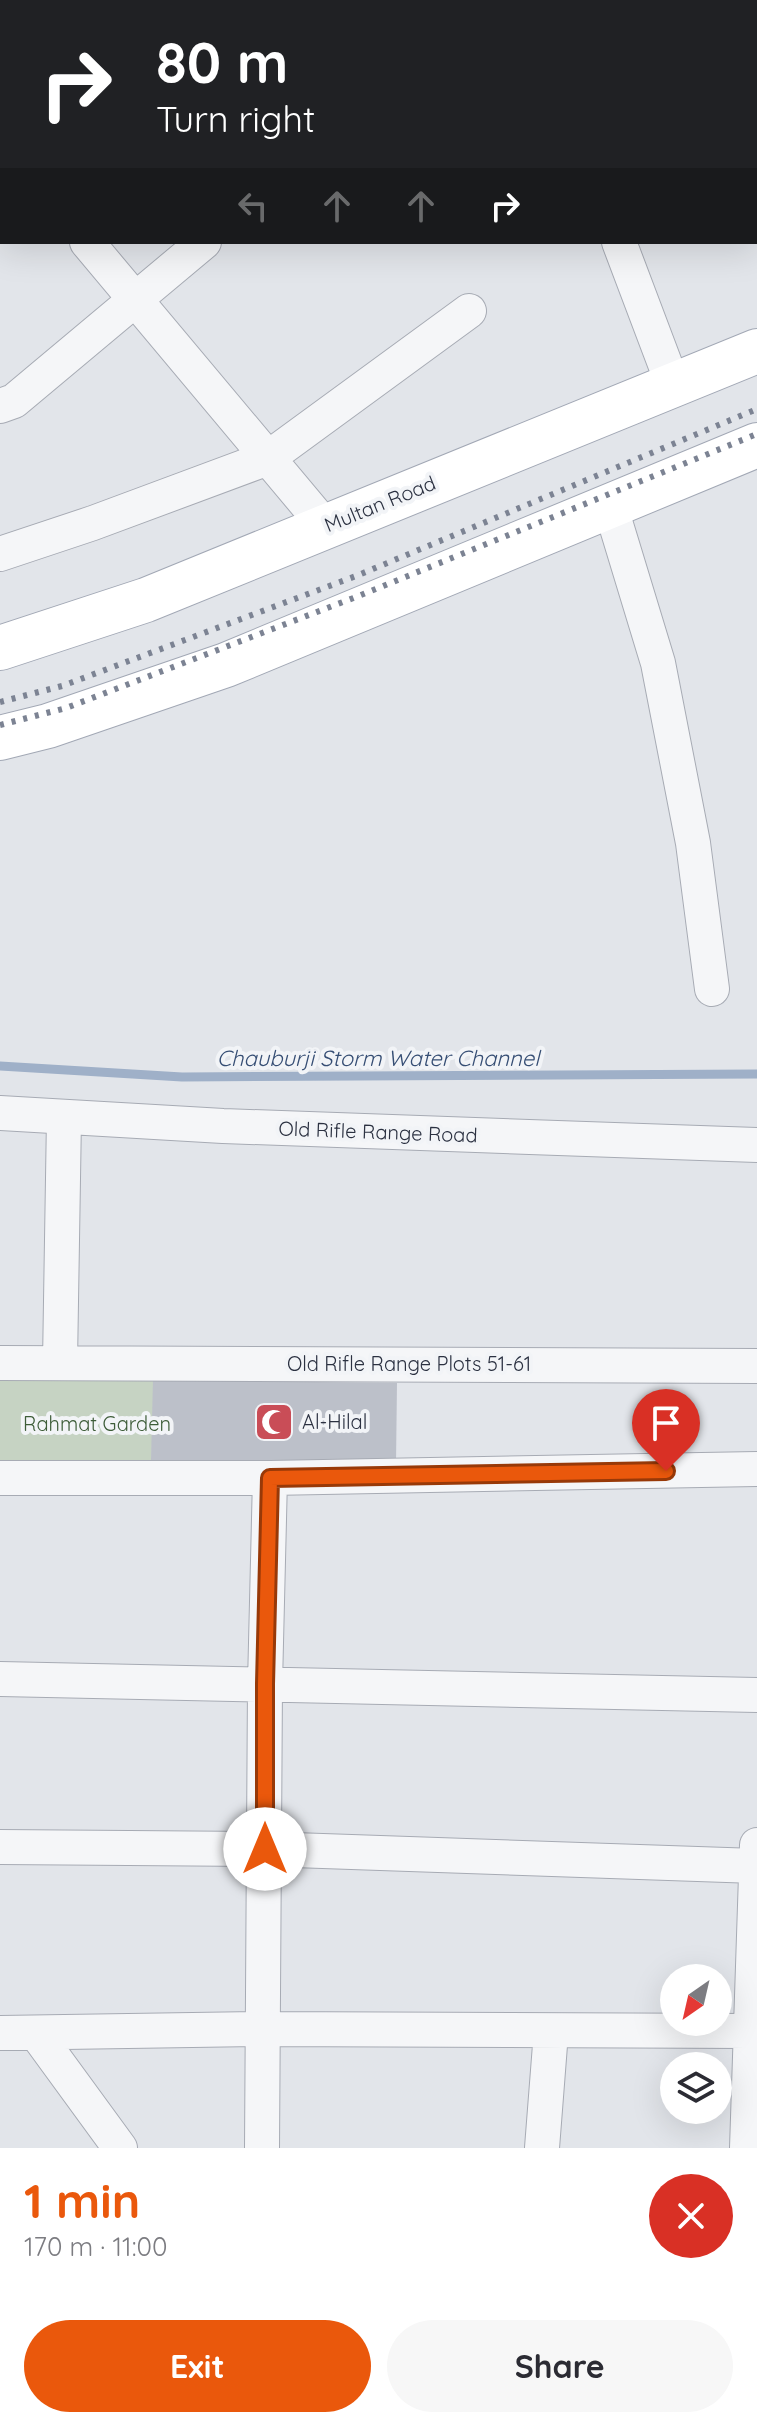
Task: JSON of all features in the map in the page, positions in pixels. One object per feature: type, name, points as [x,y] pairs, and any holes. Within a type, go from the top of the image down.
[{"type":"main road","name":"Multan Road","points":[[0,648],[146,600],[757,351]]},
{"type":"main road","points":[[0,738],[48,726],[226,665],[757,445]]},
{"type":"street","points":[[89,244],[325,526]]},
{"type":"street","points":[[0,406],[14,401],[202,244]]},
{"type":"street","points":[[620,244],[673,385]]},
{"type":"street","points":[[0,554],[268,458],[469,311]]},
{"type":"street","points":[[610,505],[658,663],[693,843],[712,989]]},
{"type":"street","name":"Old Rifle Range Road","points":[[0,1113],[332,1130],[757,1145]]},
{"type":"street","points":[[60,1363],[64,1117]]},
{"type":"street","name":"Old Rifle Range Plots 51-61","points":[[0,1363],[757,1366]]},
{"type":"street","points":[[0,1478],[270,1478],[757,1469]]},
{"type":"street","points":[[262,2148],[265,1684],[270,1478]]},
{"type":"street","points":[[0,1679],[757,1695]]},
{"type":"street","points":[[747,2148],[757,1843]]},
{"type":"street","points":[[0,1847],[265,1849],[756,1866]]},
{"type":"street","points":[[0,2033],[262,2029],[751,2031]]},
{"type":"street","points":[[542,2148],[551,2032]]},
{"type":"street","points":[[36,2033],[120,2148]]},
{"type":"green space","name":"Rahmat Garden","points":[[0,1368],[154,1371],[151,1479],[0,1478]]},
{"type":"building","name":"Al-Hilal","points":[[153,1380],[397,1383],[396,1463],[151,1460]]},
{"type":"waterway","name":"Chauburji Storm Water Channel","points":[[0,1066],[182,1077],[757,1074]]},
{"type":"railway","points":[[0,702],[62,686],[356,576],[757,409]]},
{"type":"railway","points":[[0,725],[66,708],[356,597],[757,434]]},
{"type":"place","name":"Al-Hilal","points":[[274,1422]]},
{"type":"route","points":[[265,1849],[270,1478],[666,1471]]}]
